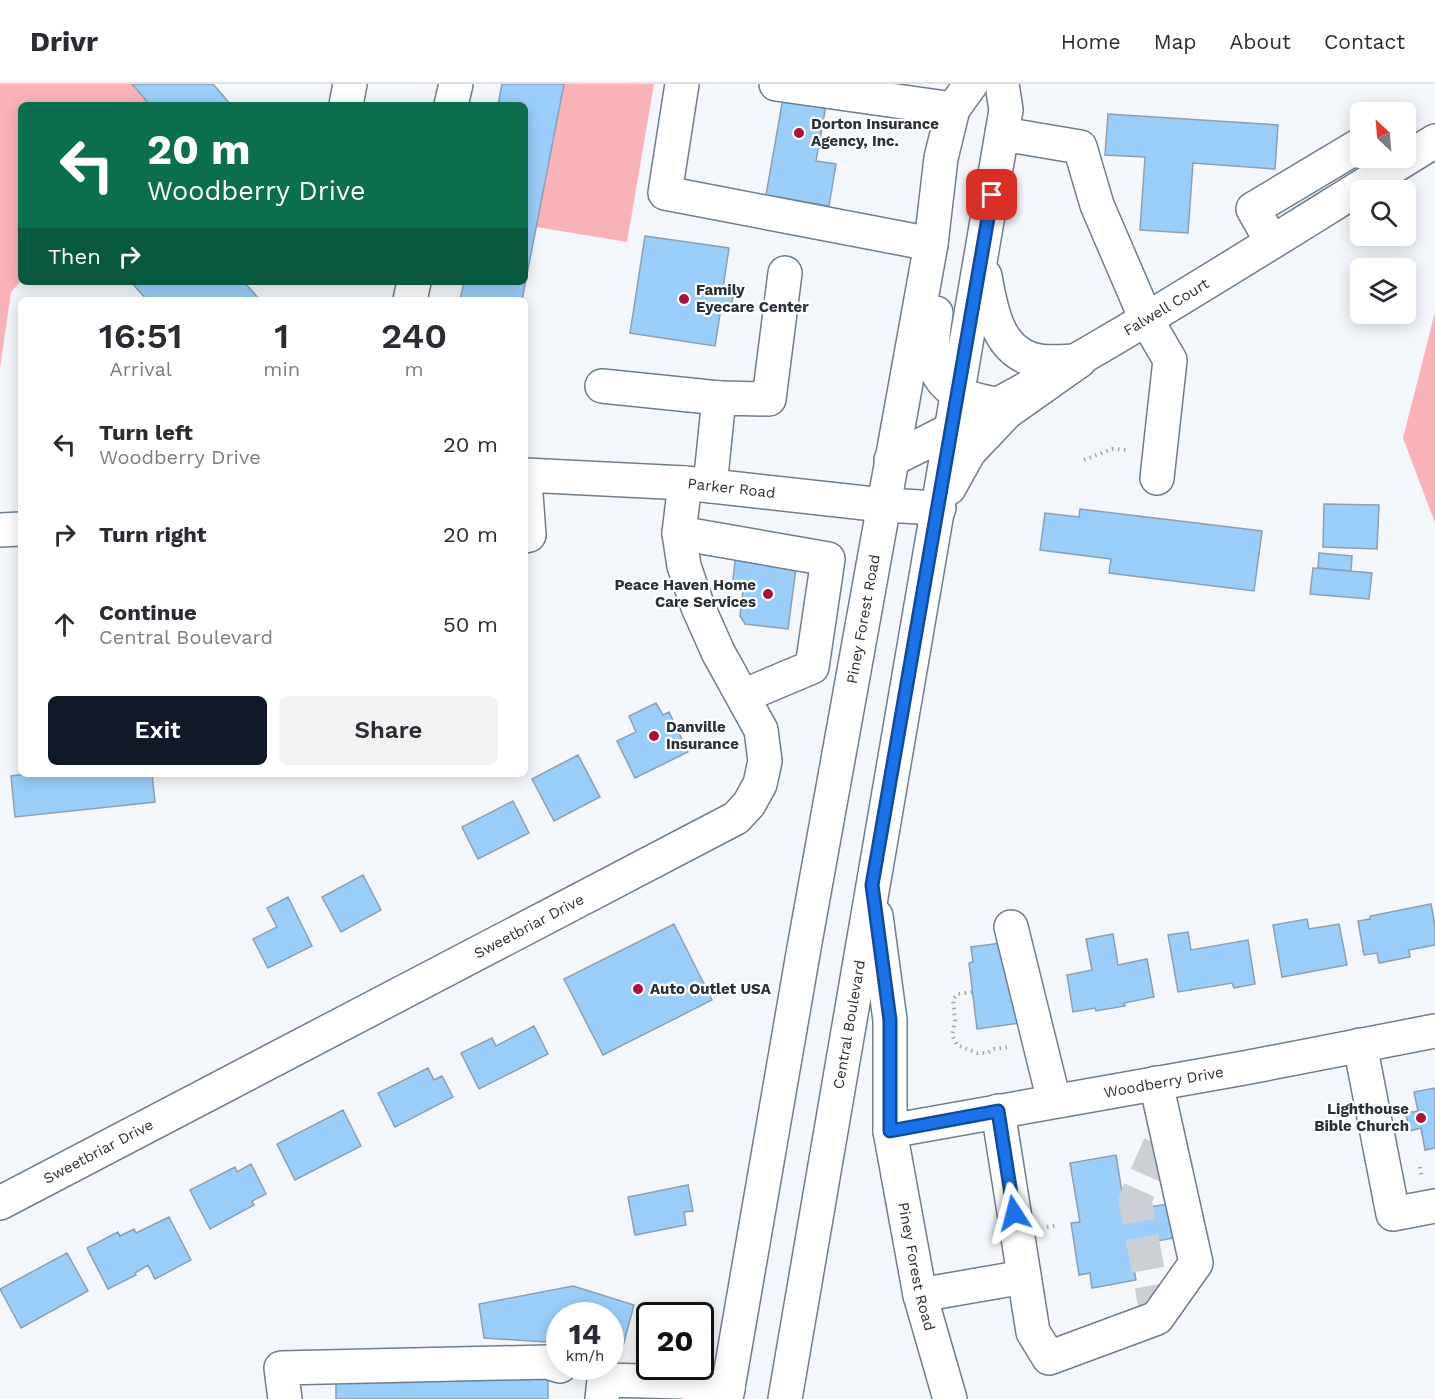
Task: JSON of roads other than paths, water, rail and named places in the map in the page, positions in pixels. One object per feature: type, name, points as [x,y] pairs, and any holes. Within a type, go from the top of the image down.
[{"type":"main road","points":[[347,102],[350,84]]},
{"type":"main road","points":[[452,102],[456,84]]},
{"type":"main road","points":[[682,84],[665,193],[931,244]]},
{"type":"main road","points":[[776,84],[962,97]]},
{"type":"main road","points":[[939,508],[1006,110],[1002,84]]},
{"type":"main road","name":"Piney Forest Road","points":[[727,1394],[931,244],[942,158],[962,97]]},
{"type":"main road","points":[[1002,134],[1080,147],[1097,205],[1146,320],[1170,360],[1158,465]]},
{"type":"main road","name":"Falwell Court","points":[[1416,150],[1435,141]]},
{"type":"main road","points":[[1272,242],[1253,209],[1350,151]]},
{"type":"main road","points":[[942,158],[959,188],[933,330],[934,367],[941,379],[958,393],[982,402],[997,404]]},
{"type":"main road","name":"Falwell Court","points":[[891,460],[952,430],[1079,361],[1272,242],[1380,168]]},
{"type":"main road","points":[[981,255],[991,309],[999,330],[1014,351],[1039,361],[1079,361]]},
{"type":"main road","points":[[602,386],[719,398],[769,399],[785,273]]},
{"type":"main road","points":[[939,508],[969,452],[1007,412],[1079,361]]},
{"type":"main road","name":"Sweetbriar Drive","points":[[0,1203],[736,818],[749,804],[760,784],[765,761],[761,730],[718,652],[698,607],[684,566],[679,533],[698,484],[719,398]]},
{"type":"main road","name":"Parker Road","points":[[528,475],[698,484],[883,505],[939,508]]},
{"type":"main road","name":"Central Boulevard","points":[[785,1399],[872,885],[939,508]]},
{"type":"main road","points":[[0,530],[18,529]]},
{"type":"main road","points":[[679,533],[828,559],[812,667],[743,696]]},
{"type":"main road","name":"Piney Forest Road","points":[[872,885],[890,1020],[890,1131],[920,1295],[950,1399]]},
{"type":"main road","points":[[1011,927],[1054,1101]]},
{"type":"main road","name":"Woodberry Drive","points":[[890,1131],[1435,1031]]},
{"type":"main road","points":[[1360,1045],[1392,1214],[1435,1206]]},
{"type":"main road","points":[[998,1111],[1033,1332],[1049,1358],[1157,1318],[1196,1263],[1156,1083]]},
{"type":"main road","points":[[920,1295],[1024,1276]]},
{"type":"main road","points":[[285,1399],[281,1368],[546,1362]]},
{"type":"main road","points":[[587,1380],[603,1389],[683,1382],[727,1394]]},
{"type":"tunnel","points":[[1157,1318],[1135,1200],[1166,1130]]},
{"type":"place","name":"Dorton Insurance Agency, Inc.","points":[[799,133]]},
{"type":"place","name":"Family Eyecare Center","points":[[684,299]]},
{"type":"place","name":"Peace Haven Home Care Services","points":[[768,594]]},
{"type":"place","name":"Danville Insurance","points":[[654,736]]},
{"type":"place","name":"Auto Outlet USA","points":[[638,989]]},
{"type":"place","name":"Lighthouse Bible Church","points":[[1421,1118]]}]
